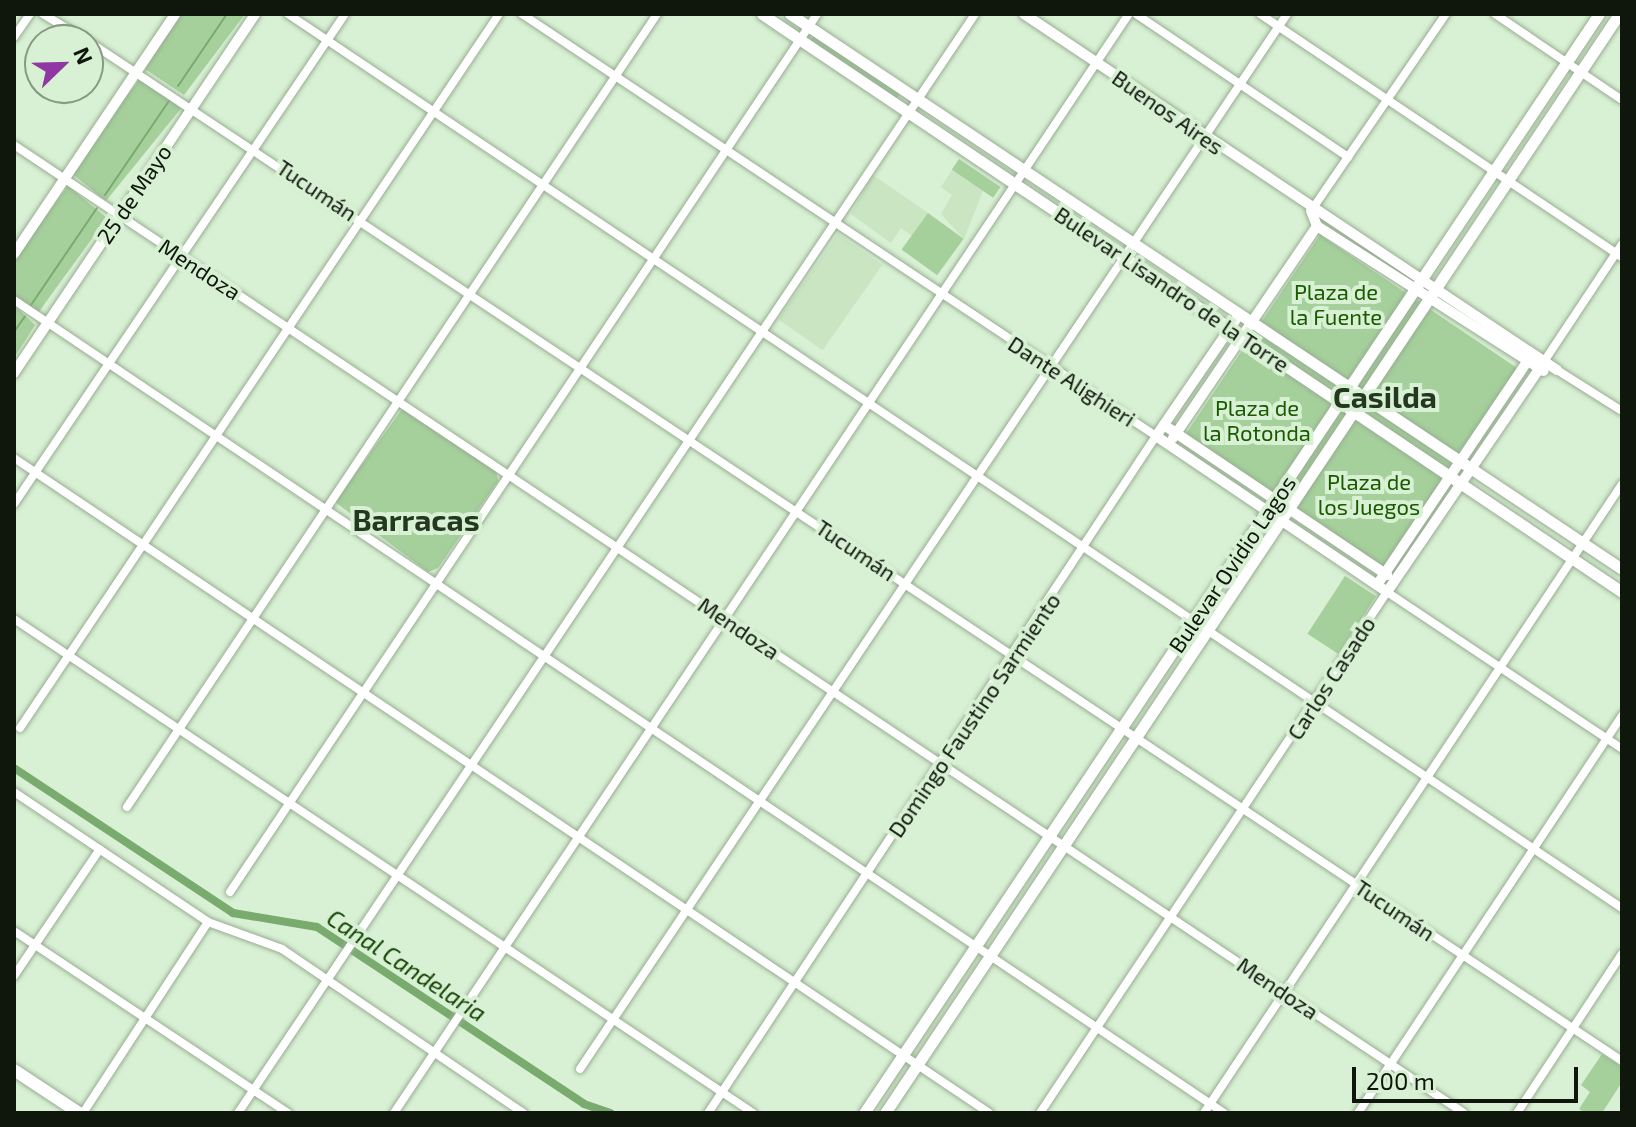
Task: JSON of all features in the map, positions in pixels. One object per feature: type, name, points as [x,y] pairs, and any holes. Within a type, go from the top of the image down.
[{"type":"highway","points":[[14,1070],[81,1113]]},
{"type":"main road","name":"Bulevar Lisandro de la Torre","points":[[762,14],[1622,592]]},
{"type":"main road","name":"Bulevar Lisandro de la Torre","points":[[790,14],[1622,569]]},
{"type":"main road","name":"Bulevar Ovidio Lagos","points":[[864,1113],[1599,14]]},
{"type":"main road","name":"Bulevar Ovidio Lagos","points":[[885,1113],[1619,14]]},
{"type":"street","points":[[14,37],[30,14]]},
{"type":"street","points":[[14,254],[175,14]]},
{"type":"street","name":"25 de Mayo","points":[[14,373],[255,14]]},
{"type":"street","points":[[288,14],[1622,908]]},
{"type":"street","points":[[14,504],[345,14]]},
{"type":"street","points":[[20,728],[499,14]]},
{"type":"street","name":"Dante Alighieri","points":[[522,14],[1156,436],[1173,438],[1275,499],[1395,581]]},
{"type":"street","points":[[127,807],[657,14]]},
{"type":"street","points":[[230,892],[434,580],[653,261],[817,14]]},
{"type":"street","points":[[238,1113],[975,14]]},
{"type":"street","name":"Buenos Aires","points":[[1024,14],[1311,211],[1436,288],[1622,411]]},
{"type":"street","points":[[394,1113],[1129,14]]},
{"type":"street","points":[[1136,14],[1348,157]]},
{"type":"street","points":[[1260,14],[1507,183],[1619,255]]},
{"type":"street","points":[[580,1069],[1287,14]]},
{"type":"street","points":[[1446,14],[1311,211],[1317,226],[1525,364],[1538,371],[1557,370]]},
{"type":"street","points":[[1495,14],[1622,100]]},
{"type":"street","name":"Tucumán","points":[[104,51],[1014,656],[1138,735],[1622,1061]]},
{"type":"street","name":"Mendoza","points":[[14,145],[1464,1113]]},
{"type":"street","points":[[1173,438],[1317,226]]},
{"type":"street","name":"Carlos Casado","points":[[1040,1113],[1387,592],[1619,255],[1622,244]]},
{"type":"street","points":[[14,300],[991,953],[1224,1113]]},
{"type":"street","name":"Domingo Faustino Sarmiento","points":[[708,1113],[1239,315]]},
{"type":"street","name":"Carlos Casado","points":[[1377,585],[1533,352]]},
{"type":"street","name":"Dante Alighieri","points":[[1164,425],[1173,438],[1268,511],[1622,749]]},
{"type":"street","points":[[14,458],[142,547],[989,1113]]},
{"type":"street","points":[[1204,1113],[1622,484]]},
{"type":"street","points":[[14,619],[753,1113]]},
{"type":"street","points":[[1358,1113],[1622,715]]},
{"type":"street","points":[[14,792],[208,922],[274,945],[523,1113]]},
{"type":"street","points":[[14,976],[100,849]]},
{"type":"street","points":[[81,1113],[208,922]]},
{"type":"street","points":[[14,931],[288,1113]]},
{"type":"street","points":[[1517,1113],[1622,954]]},
{"type":"shaded area","points":[[952,170],[983,191],[964,239],[941,214],[952,195],[941,187]]},
{"type":"shaded area","points":[[873,175],[928,213],[912,236],[901,228],[891,243],[851,214]]},
{"type":"shaded area","points":[[838,234],[882,265],[823,350],[778,319]]},
{"type":"green space","points":[[178,14],[245,14],[184,95],[145,69]]},
{"type":"green space","points":[[814,35],[900,93],[896,99],[810,41]]},
{"type":"green space","points":[[142,77],[181,108],[106,201],[67,169]]},
{"type":"green space","points":[[959,159],[1000,187],[993,198],[952,170]]},
{"type":"green space","points":[[68,186],[107,218],[38,313],[14,298],[14,259]]},
{"type":"green space","points":[[928,213],[964,239],[937,275],[902,249]]},
{"type":"green space","points":[[1320,235],[1518,369],[1383,569],[1185,436]]},
{"type":"green space","points":[[14,305],[35,325],[14,358]]},
{"type":"green space","points":[[403,408],[496,470],[498,481],[438,568],[428,572],[335,502]]},
{"type":"green space","points":[[1345,576],[1376,596],[1338,654],[1307,634]]},
{"type":"green space","points":[[1602,1054],[1622,1067],[1622,1082],[1602,1113],[1585,1113],[1579,1109],[1590,1092],[1581,1085]]},
{"type":"waterway","points":[[178,86],[227,14]]},
{"type":"waterway","points":[[105,195],[169,101]]},
{"type":"waterway","points":[[31,305],[97,208]]},
{"type":"waterway","points":[[14,332],[25,316]]},
{"type":"waterway","name":"Canal Candelaria","points":[[14,768],[233,913],[317,927],[584,1104],[610,1113]]},
{"type":"district","name":"Casilda","points":[[1385,396]]},
{"type":"district","name":"Barracas","points":[[416,519]]},
{"type":"park label","name":"Plaza de la Fuente","points":[[1336,304]]},
{"type":"park label","name":"Plaza de la Rotonda","points":[[1257,420]]},
{"type":"park label","name":"Plaza de los Juegos","points":[[1369,494]]}]
